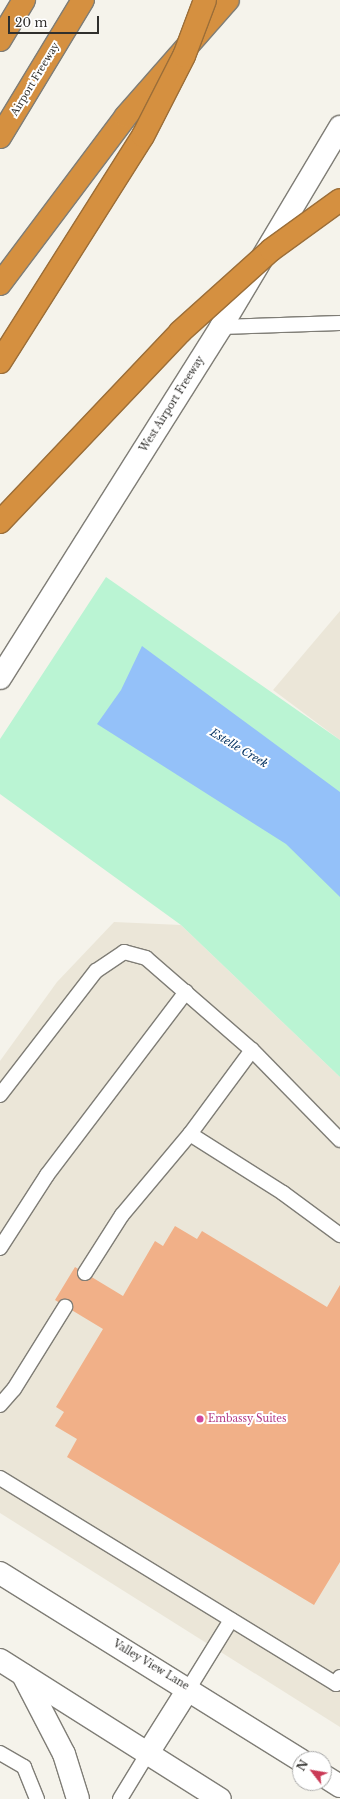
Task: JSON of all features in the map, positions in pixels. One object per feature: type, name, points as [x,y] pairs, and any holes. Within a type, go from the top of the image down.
[{"type":"highway","points":[[0,40],[24,0]]},
{"type":"highway","name":"Airport Freeway","points":[[0,137],[83,0]]},
{"type":"highway","points":[[0,362],[143,136],[184,56],[205,0]]},
{"type":"highway","points":[[0,284],[126,116],[228,0]]},
{"type":"highway","points":[[0,522],[180,332],[271,250],[340,200]]},
{"type":"main road","name":"West Airport Freeway","points":[[0,678],[221,327],[340,127]]},
{"type":"main road","name":"Valley View Lane","points":[[0,1573],[189,1688],[292,1755]]},
{"type":"main road","points":[[0,1660],[220,1799]]},
{"type":"main road","points":[[22,1674],[64,1754],[78,1799]]},
{"type":"main road","points":[[148,1753],[189,1688]]},
{"type":"lane","points":[[221,327],[340,323]]},
{"type":"lane","points":[[0,1095],[96,971],[110,958],[124,952],[146,958],[186,992],[252,1050],[340,1140]]},
{"type":"lane","points":[[0,1248],[47,1175],[186,992]]},
{"type":"lane","points":[[85,1273],[122,1215],[190,1134],[252,1050]]},
{"type":"lane","points":[[190,1134],[283,1193],[340,1235]]},
{"type":"lane","points":[[0,1405],[14,1389],[65,1306]]},
{"type":"lane","points":[[0,1478],[231,1620],[339,1683]]},
{"type":"lane","points":[[189,1688],[231,1620]]},
{"type":"lane","points":[[0,1752],[24,1768],[37,1799]]},
{"type":"lane","points":[[120,1799],[148,1753]]},
{"type":"shaded area","points":[[340,611],[340,740],[273,690]]},
{"type":"shaded area","points":[[114,922],[181,925],[340,1077],[340,1727],[0,1513],[0,1061],[57,982]]},
{"type":"green space","points":[[106,577],[340,740],[340,1077],[181,925],[0,794],[0,739]]},
{"type":"water","name":"Estelle Creek","points":[[142,646],[340,792],[340,897],[286,844],[97,724],[121,690]]},
{"type":"building","name":"Embassy Suites","points":[[175,1226],[197,1239],[202,1231],[327,1307],[340,1285],[340,1562],[314,1605],[67,1457],[77,1439],[55,1426],[64,1412],[56,1407],[103,1329],[55,1300],[75,1267],[123,1296],[155,1241],[163,1246]]},
{"type":"place","name":"Embassy Suites","points":[[200,1419]]}]
